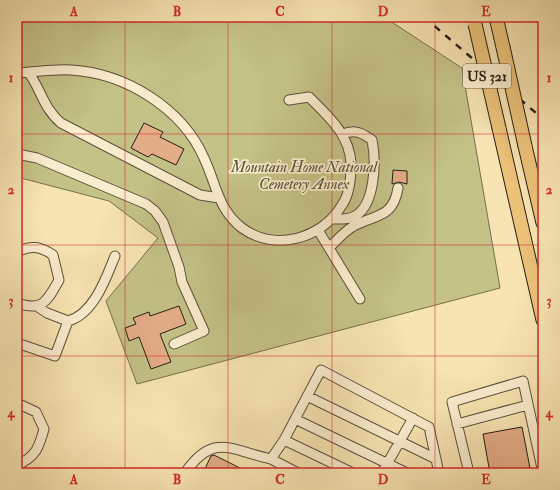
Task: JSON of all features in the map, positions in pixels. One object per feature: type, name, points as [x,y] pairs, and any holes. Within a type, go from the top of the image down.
[{"type":"highway","name":"US 321","points":[[496,17],[543,223]]},
{"type":"highway","name":"US 321","points":[[474,21],[543,320]]},
{"type":"street","points":[[17,73],[72,70],[90,73],[129,85],[149,97],[172,114],[189,132],[205,160],[222,205],[231,218],[243,228],[255,235],[274,240],[291,240],[314,233],[318,230],[331,219],[343,204],[351,176],[349,148],[343,134],[309,97],[289,100]]},
{"type":"street","points":[[29,73],[39,87],[51,114],[61,123],[200,195],[219,198]]},
{"type":"street","points":[[331,219],[345,219],[354,216],[369,198],[373,180],[375,164],[372,140],[361,132],[350,131],[343,134]]},
{"type":"street","points":[[17,154],[37,158],[65,169],[146,204],[155,211],[163,222],[179,267],[182,282],[204,331],[174,344]]},
{"type":"street","points":[[328,248],[351,228],[385,214],[395,201],[398,188]]},
{"type":"street","points":[[318,230],[360,299]]},
{"type":"street","points":[[17,252],[26,248],[42,248],[53,255],[59,280],[49,299],[38,307]]},
{"type":"street","points":[[17,303],[38,307],[65,320],[76,318],[90,304],[106,277],[115,256]]},
{"type":"street","points":[[17,343],[55,356],[65,320]]},
{"type":"street","points":[[271,460],[284,440],[321,370],[429,427],[439,473]]},
{"type":"street","points":[[469,473],[452,402],[523,381],[543,473]]},
{"type":"street","points":[[307,396],[436,459]]},
{"type":"street","points":[[17,402],[36,412],[44,429],[39,448],[28,460],[17,465]]},
{"type":"street","points":[[457,424],[528,405]]},
{"type":"street","points":[[382,473],[413,418]]},
{"type":"street","points":[[295,419],[408,473]]},
{"type":"street","points":[[284,440],[353,473]]},
{"type":"street","points":[[185,473],[193,462],[209,449],[231,447],[271,460],[298,473]]},
{"type":"green space","name":"Mountain Home National Cemetery Annex","points":[[17,17],[384,17],[462,68],[500,288],[137,384],[106,301],[158,238],[109,201],[17,177]]},
{"type":"building","points":[[144,123],[163,132],[160,137],[184,149],[176,165],[152,154],[148,157],[131,148]]},
{"type":"building","points":[[393,170],[407,171],[407,184],[399,182],[392,184]]},
{"type":"building","points":[[179,306],[186,324],[160,334],[171,362],[151,369],[139,337],[129,341],[125,328],[136,324],[133,318],[149,312],[150,316]]},
{"type":"building","points":[[522,427],[531,473],[490,473],[483,434]]},
{"type":"building","points":[[214,455],[250,473],[203,473],[211,456]]},
{"type":"railway","points":[[424,17],[543,119]]}]
